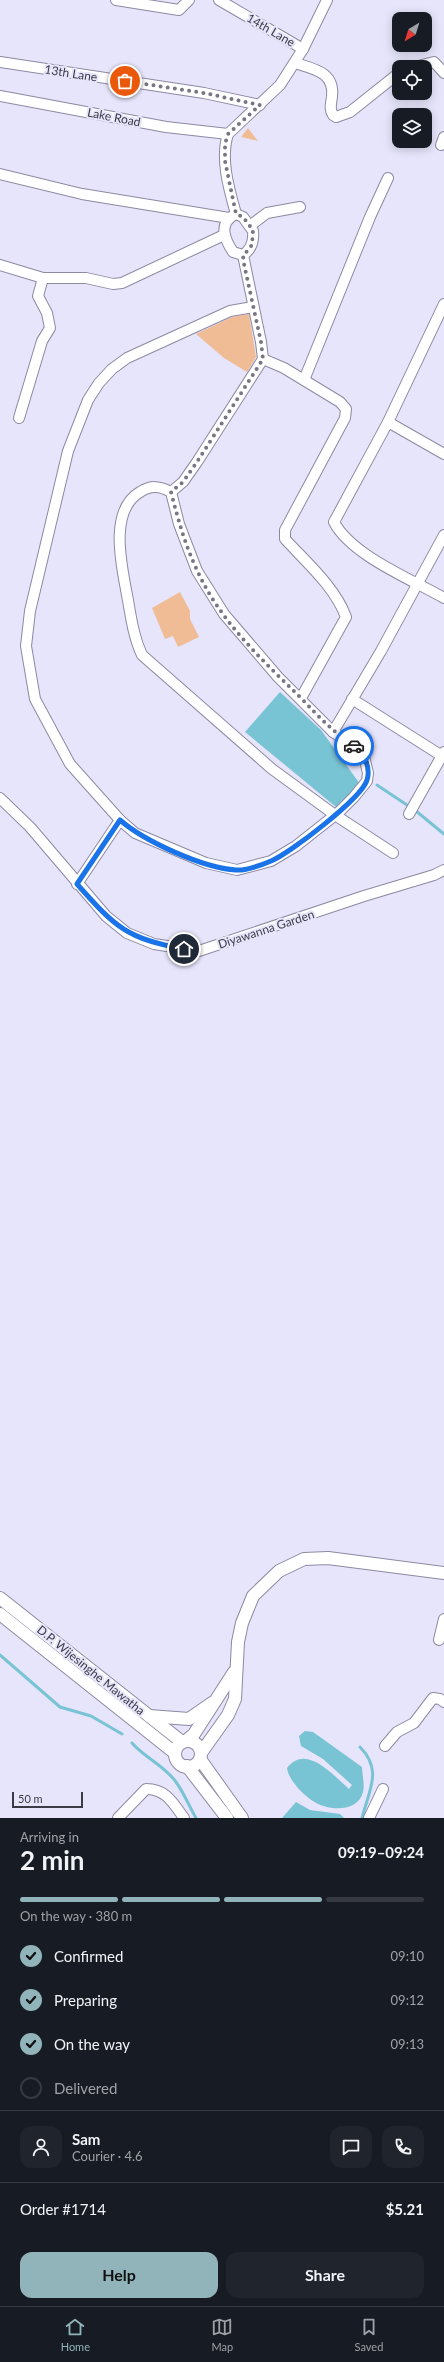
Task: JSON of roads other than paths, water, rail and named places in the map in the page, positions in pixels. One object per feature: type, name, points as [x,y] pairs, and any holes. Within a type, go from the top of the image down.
[{"type":"main road","points":[[187,1766],[194,1765],[228,1715],[232,1704],[236,1683],[234,1672],[242,1624],[253,1596],[279,1571],[304,1559],[328,1558],[444,1573]]},
{"type":"main road","name":"D.P. Wijesinghe Mawatha","points":[[0,1598],[148,1716],[184,1741]]},
{"type":"main road","name":"D.P. Wijesinghe Mawatha","points":[[0,1614],[175,1753]]},
{"type":"main road","points":[[227,1818],[187,1766],[177,1760],[175,1753],[177,1746],[194,1734],[234,1672]]},
{"type":"main road","points":[[148,1716],[189,1718],[216,1700]]},
{"type":"main road","points":[[184,1741],[194,1742],[200,1756],[242,1818]]},
{"type":"street","points":[[116,0],[179,10],[189,0]]},
{"type":"street","name":"14th Lane","points":[[219,0],[303,49]]},
{"type":"street","points":[[243,256],[233,252],[224,235],[224,225],[232,216],[225,161],[225,144],[228,134],[280,85],[303,49],[327,0]]},
{"type":"street","name":"13th Lane","points":[[0,62],[204,93],[260,105]]},
{"type":"street","points":[[295,62],[323,73],[330,79],[333,89],[330,109],[336,117],[350,112],[392,79]]},
{"type":"street","points":[[432,62],[434,62],[444,73]]},
{"type":"street","name":"Lake Road","points":[[0,96],[166,127],[228,134]]},
{"type":"street","points":[[0,174],[82,194],[243,217],[251,225],[254,238],[249,251],[243,256]]},
{"type":"street","points":[[304,380],[318,350],[353,258],[388,178]]},
{"type":"street","points":[[251,225],[267,213],[300,207]]},
{"type":"street","points":[[0,265],[44,278],[86,278],[113,284],[122,283],[224,235]]},
{"type":"street","points":[[171,492],[183,482],[197,462],[263,359],[243,256]]},
{"type":"street","points":[[19,418],[42,341],[50,328],[47,313],[38,296],[44,278]]},
{"type":"street","points":[[444,304],[388,422],[334,522],[339,531],[349,541],[375,559],[444,598]]},
{"type":"street","points":[[253,307],[230,311],[127,358],[112,369],[99,383],[88,400],[68,451],[30,611],[26,646],[35,699],[66,757],[120,820],[135,833],[169,849],[206,863],[236,870],[271,861],[296,846],[335,815],[367,782],[366,764],[360,749],[332,732],[301,698],[249,646],[209,594],[187,548],[171,492],[161,487],[147,487],[136,494],[125,512],[120,530],[120,552],[127,596],[135,639],[142,655],[272,769],[335,815],[393,853]]},
{"type":"street","points":[[263,359],[304,380],[340,402],[346,409],[345,418],[285,530],[285,539],[330,590],[343,608],[346,617],[301,698]]},
{"type":"street","points":[[388,422],[444,454]]},
{"type":"street","points":[[332,732],[381,651],[444,535]]},
{"type":"street","points":[[352,699],[443,754],[412,811]]},
{"type":"street","name":"Diyawanna Garden","points":[[0,798],[30,827],[77,884],[106,916],[127,933],[154,944],[199,951],[434,875],[444,870]]},
{"type":"street","points":[[77,884],[120,820]]},
{"type":"street","points":[[439,1640],[444,1619]]},
{"type":"street","points":[[385,1746],[397,1732],[414,1723],[433,1698],[440,1699],[444,1702]]},
{"type":"street","points":[[118,1818],[146,1789],[156,1789],[168,1796],[184,1818]]},
{"type":"street","points":[[369,1818],[383,1789]]},
{"type":"water","points":[[280,692],[321,730],[360,784],[350,797],[336,807],[245,732]]},
{"type":"water","points":[[305,1731],[313,1732],[362,1767],[364,1789],[360,1799],[355,1804],[349,1807],[341,1808],[326,1807],[313,1801],[305,1795],[293,1782],[287,1768],[294,1761],[302,1759],[311,1760],[319,1764],[349,1789],[352,1785],[323,1759],[301,1746],[299,1736]]},
{"type":"water","points":[[296,1802],[310,1810],[340,1814],[344,1818],[282,1818]]},
{"type":"waterway","points":[[377,785],[416,811],[444,834]]},
{"type":"waterway","points":[[0,1655],[60,1707],[91,1716],[122,1734]]},
{"type":"waterway","points":[[132,1743],[171,1776],[182,1791],[196,1818]]},
{"type":"waterway","points":[[360,1747],[367,1756],[373,1772],[371,1789],[362,1818]]}]
